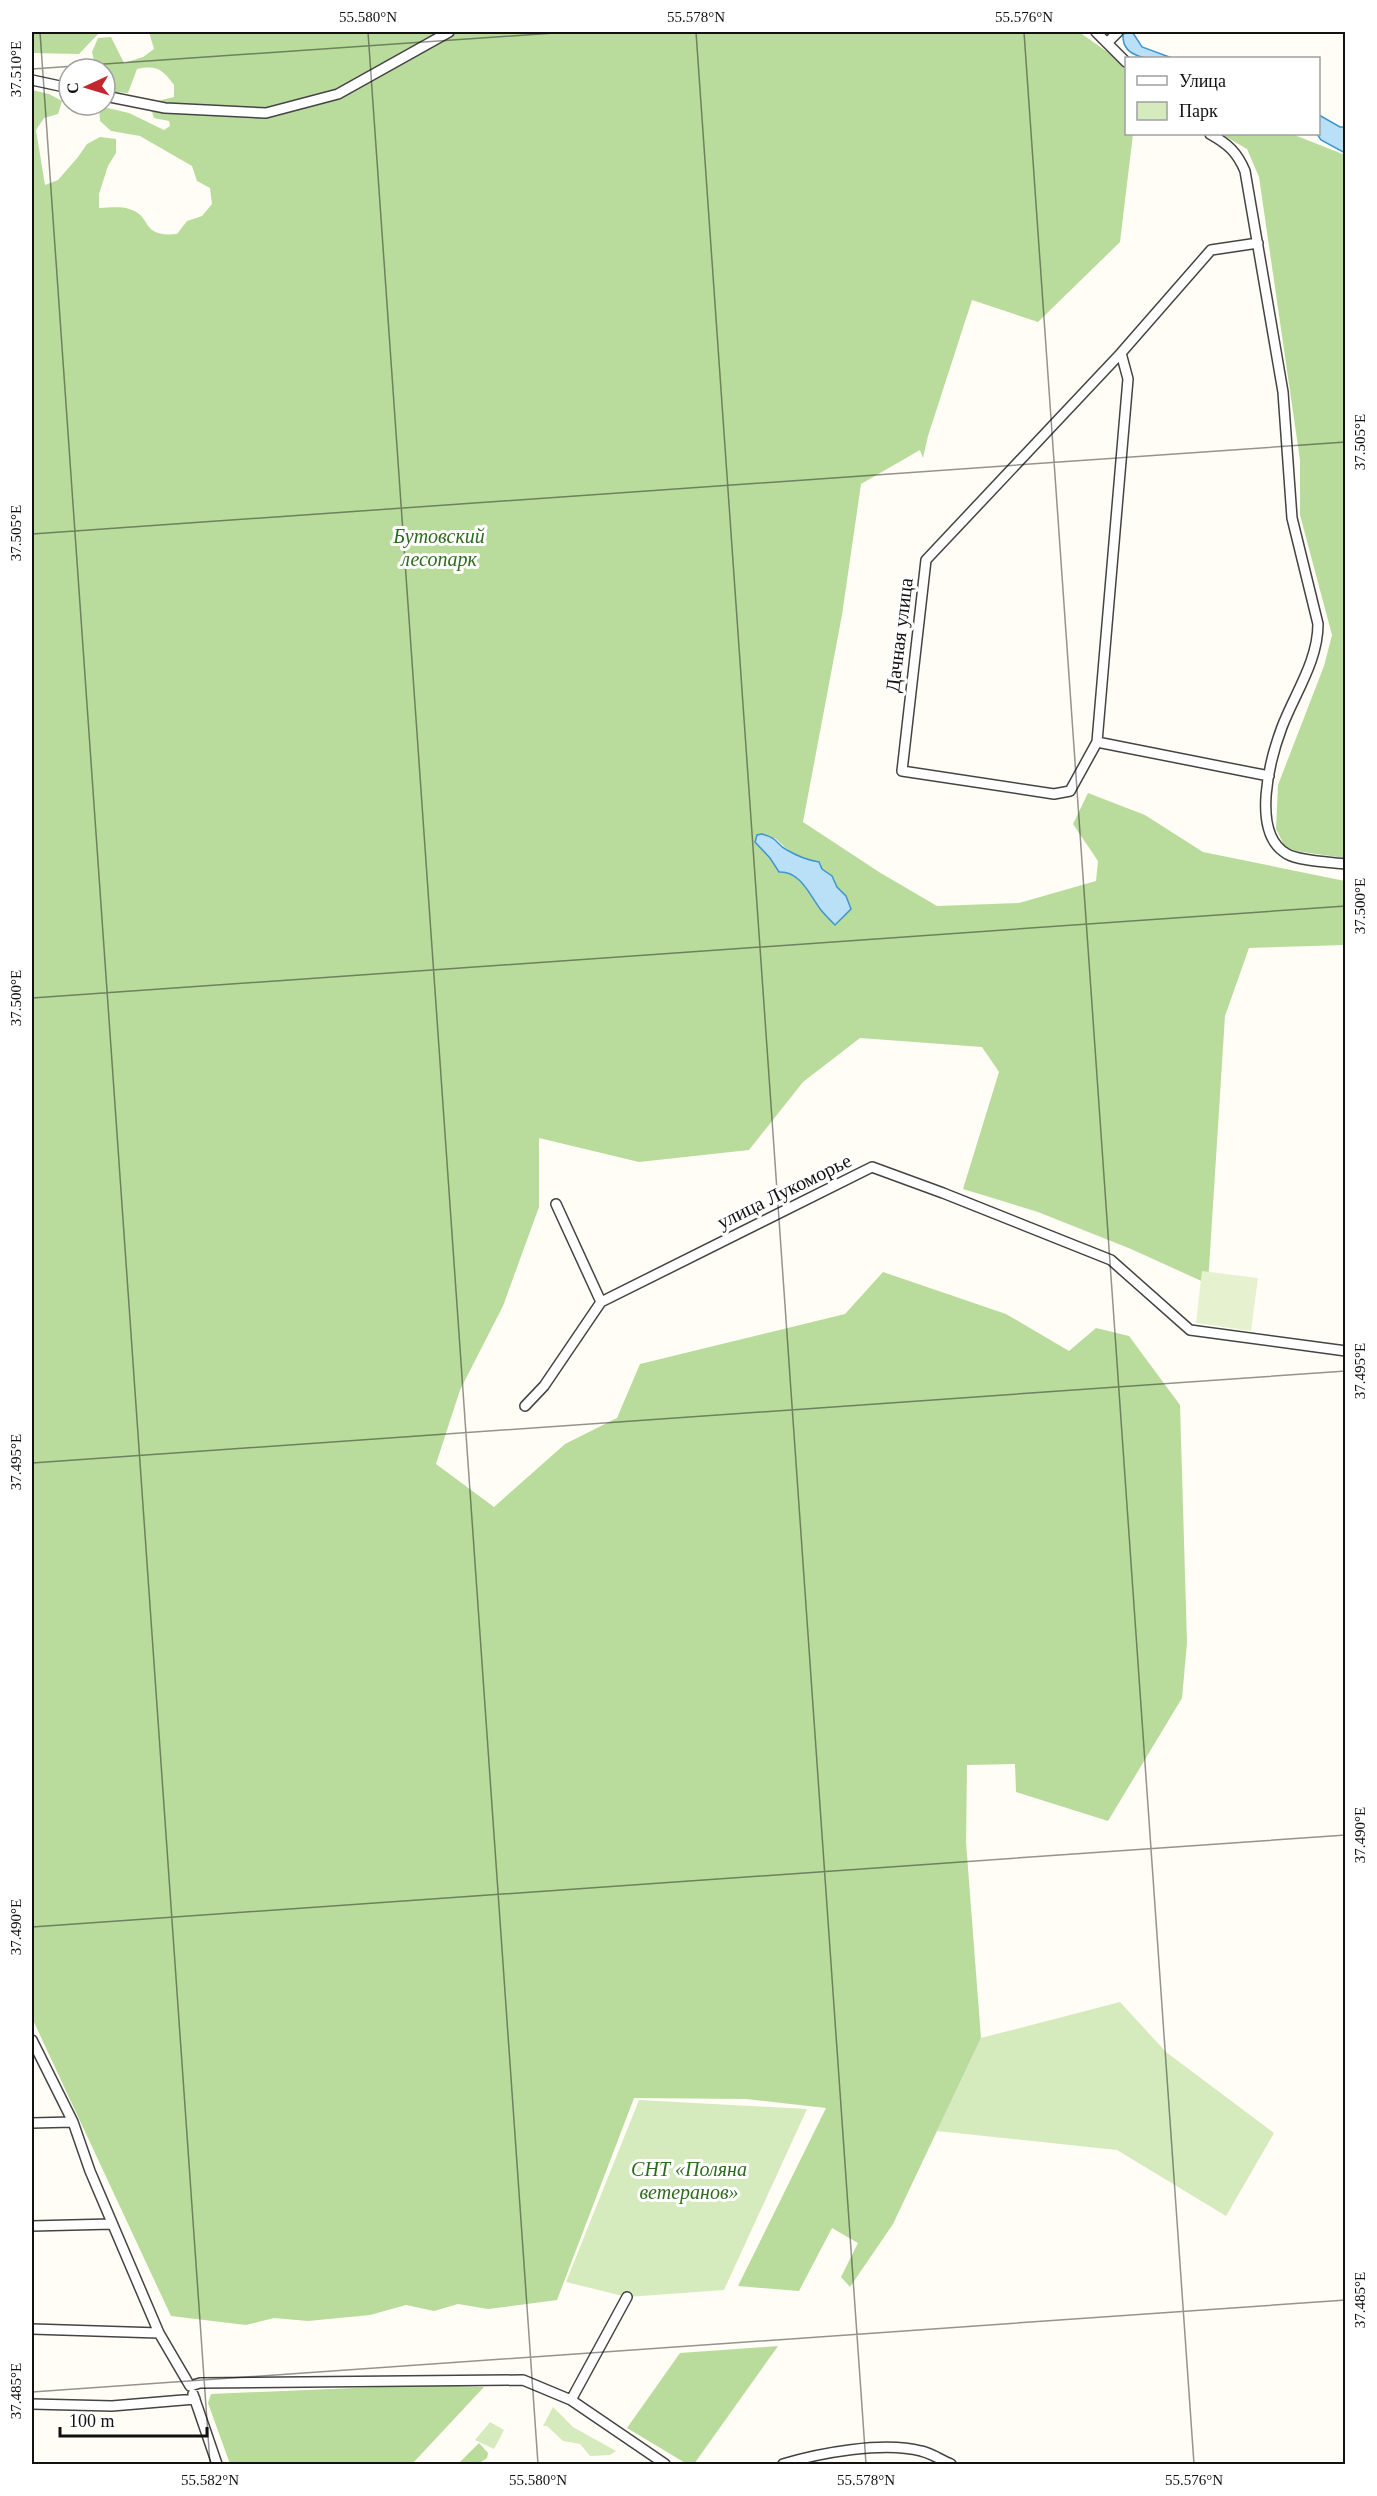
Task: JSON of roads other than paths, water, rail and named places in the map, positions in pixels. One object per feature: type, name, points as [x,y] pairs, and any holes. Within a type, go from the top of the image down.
[{"type":"street","points":[[117,98],[165,108],[266,114],[339,93],[449,32]]},
{"type":"street","points":[[1096,32],[1125,61]]},
{"type":"street","points":[[1108,42],[1118,32]]},
{"type":"street","points":[[32,80],[57,85]]},
{"type":"street","points":[[1212,135],[1230,146],[1239,157],[1245,171],[1283,392],[1292,518],[1318,624],[1318,639],[1314,655],[1282,728],[1269,776],[1265,813],[1269,833],[1277,847],[1289,856],[1346,864]]},
{"type":"street","name":"Дачная улица","points":[[1121,353],[1128,379],[1097,741],[1070,792],[1054,794],[902,771],[926,560],[1121,353],[1211,250],[1258,243]]},
{"type":"street","points":[[1097,741],[1269,776]]},
{"type":"street","name":"улица Лукоморье","points":[[525,1406],[544,1386],[601,1302],[872,1167],[1111,1260],[1190,1330],[1346,1351]]},
{"type":"street","points":[[556,1204],[601,1302]]},
{"type":"street","points":[[32,2040],[73,2122],[112,2224],[159,2333],[190,2386],[217,2464]]},
{"type":"street","points":[[32,2123],[73,2122]]},
{"type":"street","points":[[32,2226],[112,2224]]},
{"type":"street","points":[[571,2400],[627,2297]]},
{"type":"street","points":[[32,2329],[159,2333]]},
{"type":"street","points":[[190,2386],[200,2383],[523,2380],[571,2400],[665,2464]]},
{"type":"street","points":[[32,2404],[112,2406],[195,2399]]},
{"type":"street","points":[[783,2464],[853,2451],[897,2447],[922,2451],[951,2464]]},
{"type":"water","points":[[1126,32],[1133,33],[1142,47],[1169,57],[1141,57],[1134,54],[1128,50],[1123,35]]},
{"type":"water","points":[[1320,116],[1340,127],[1345,127],[1345,153],[1321,140],[1318,135],[1320,135]]},
{"type":"water","points":[[762,834],[795,854],[819,862],[822,869],[832,876],[837,887],[846,896],[851,909],[835,925],[799,880],[787,873],[779,872],[755,842],[757,835]]},
{"type":"park label","name":"Бутовский лесопарк","points":[[439,548]]},
{"type":"park label","name":"СНТ «Поляна ветеранов»","points":[[689,2180]]}]
